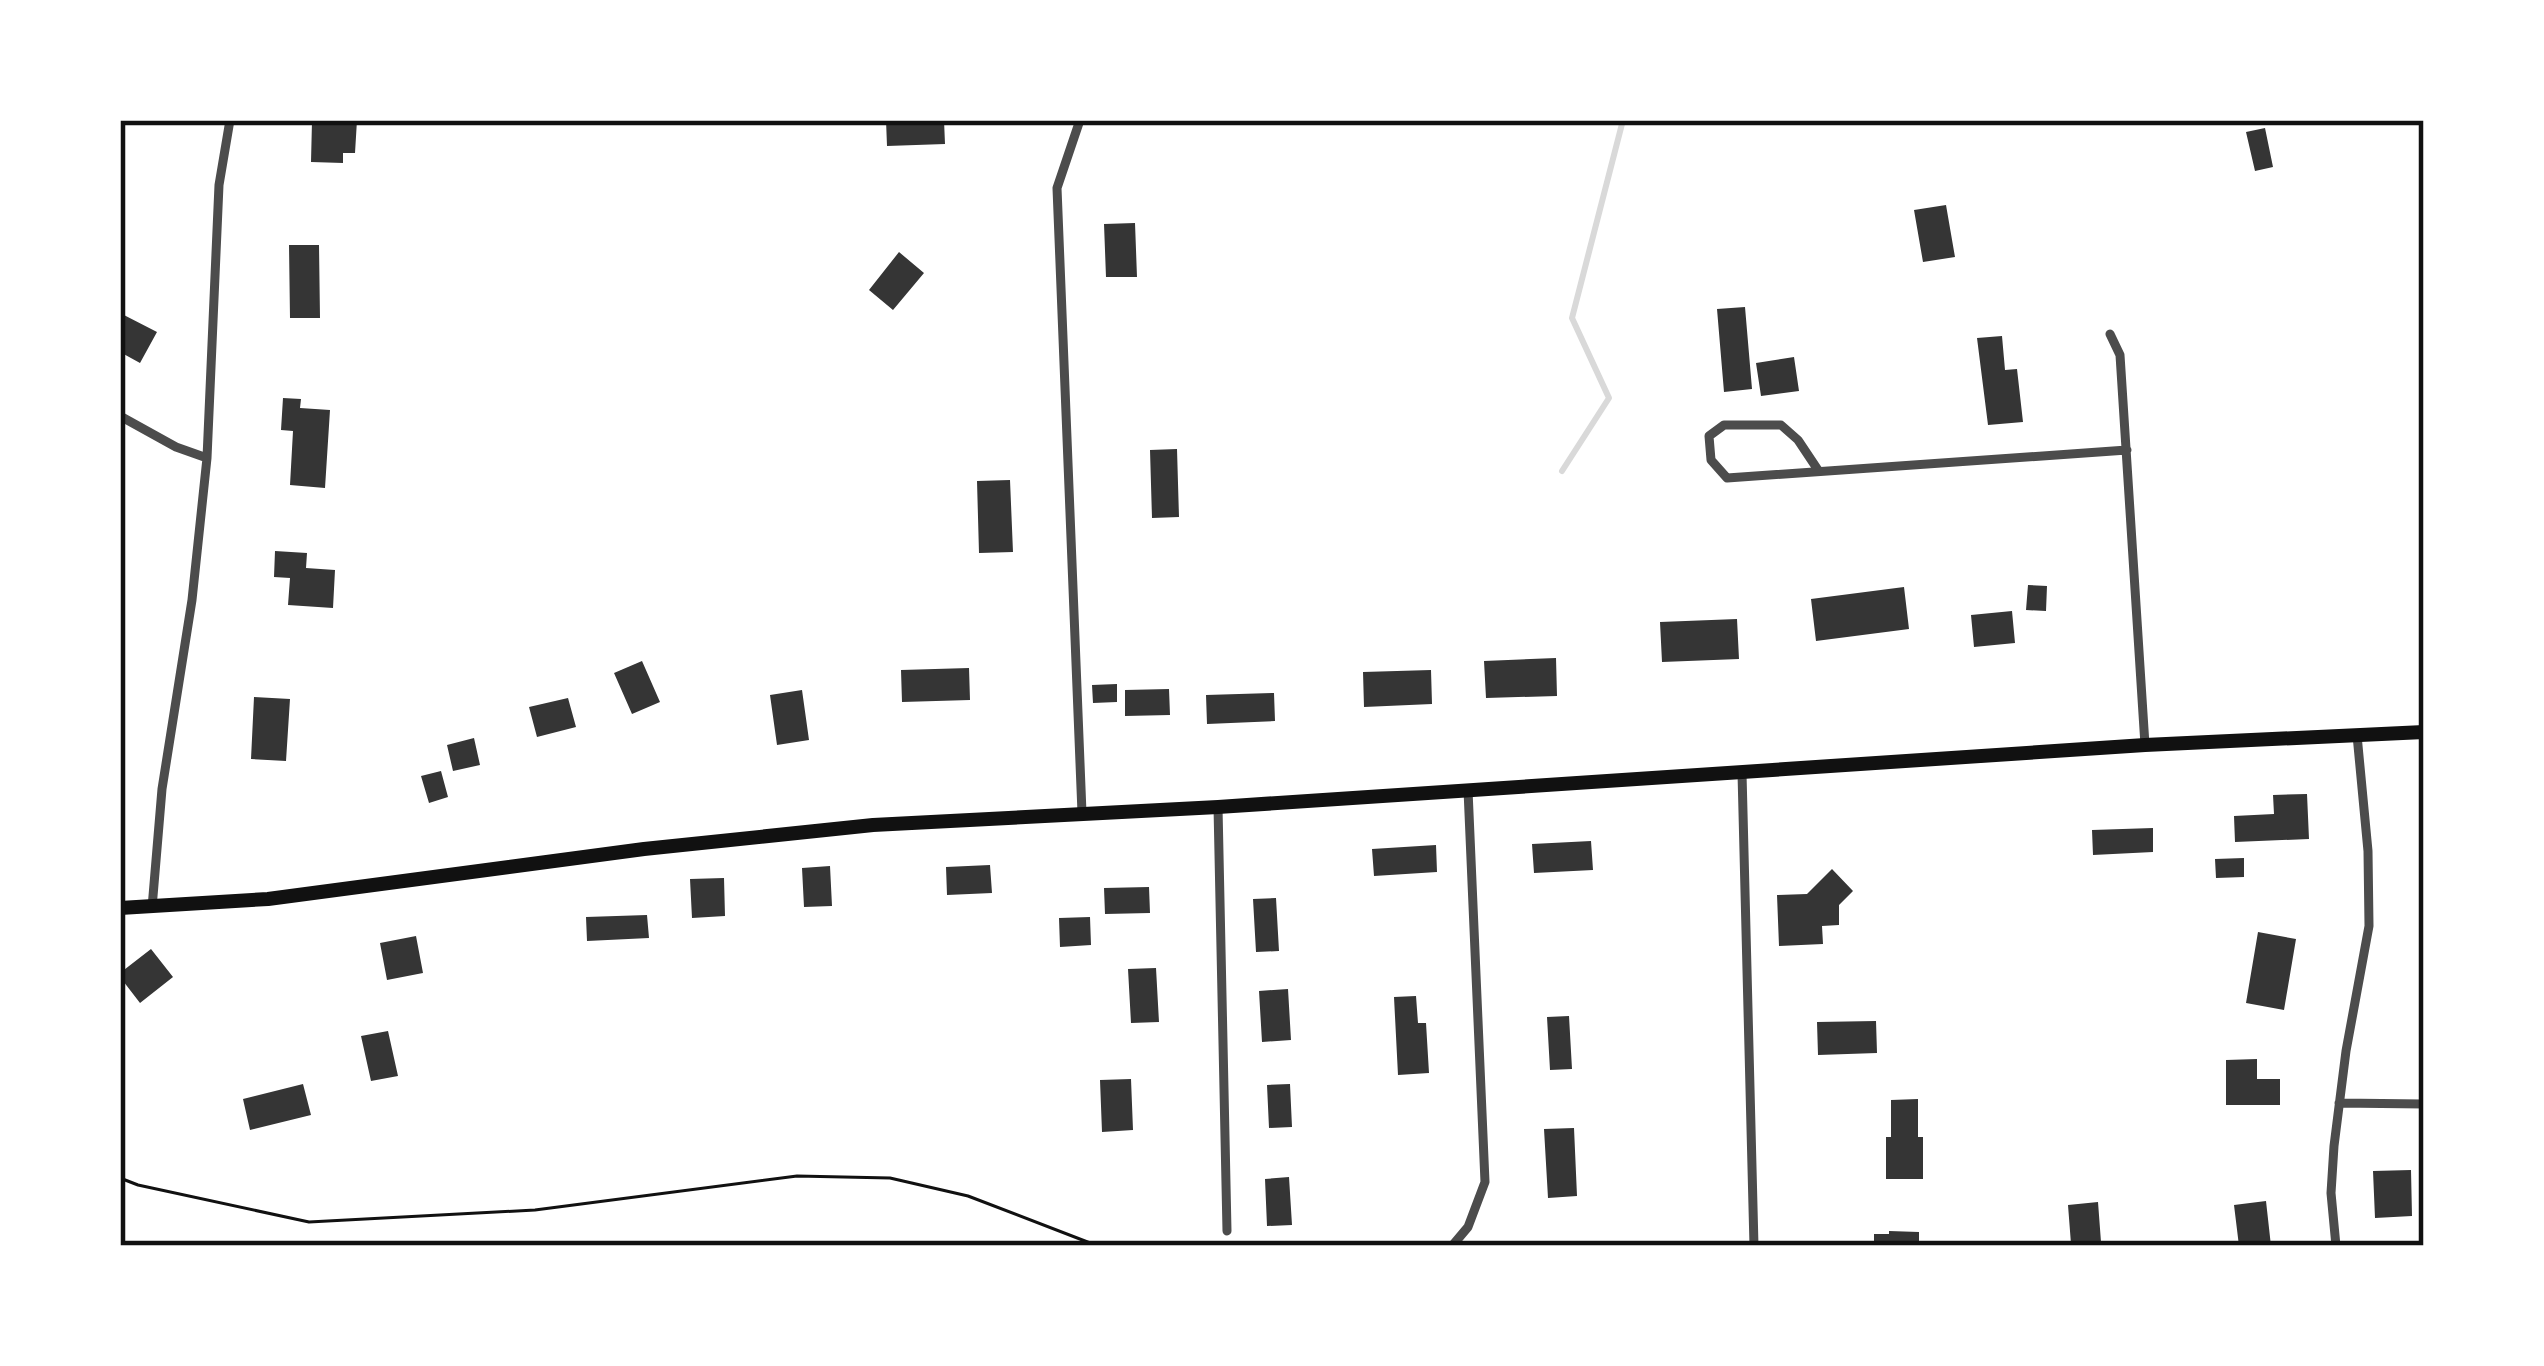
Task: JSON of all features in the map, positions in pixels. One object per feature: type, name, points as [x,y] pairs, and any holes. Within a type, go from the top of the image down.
[{"type":"main road","points":[[120,908],[268,899],[644,849],[872,825],[1218,807],[2145,745],[2424,732]]},
{"type":"street","points":[[152,908],[162,789],[192,600],[207,458],[219,185],[230,120]]},
{"type":"street","points":[[1080,120],[1057,188],[1082,813]]},
{"type":"street","points":[[2110,334],[2120,355],[2145,745]]},
{"type":"street","points":[[120,416],[207,458]]},
{"type":"street","points":[[1817,470],[1798,440],[1781,425],[1724,425],[1709,436],[1711,460],[1727,478],[2127,450]]},
{"type":"street","points":[[2336,1246],[2331,1193],[2339,1103],[2369,926],[2368,851],[2357,735]]},
{"type":"street","points":[[1742,773],[1754,1246]]},
{"type":"street","points":[[1452,1246],[1468,1227],[1485,1182],[1468,790]]},
{"type":"street","points":[[1218,807],[1227,1231]]},
{"type":"street","points":[[2339,1103],[2424,1104]]},
{"type":"path","points":[[120,1178],[308,1222],[535,1210],[797,1176],[890,1178],[968,1196],[1098,1246]]},
{"type":"building","points":[[357,120],[355,153],[343,153],[343,163],[311,162],[312,121]]},
{"type":"building","points":[[886,120],[944,120],[945,144],[887,146]]},
{"type":"building","points":[[2265,128],[2273,167],[2255,171],[2246,132]]},
{"type":"building","points":[[1946,205],[1955,257],[1923,262],[1914,210]]},
{"type":"building","points":[[1135,223],[1137,277],[1106,277],[1104,224]]},
{"type":"building","points":[[289,245],[319,245],[320,318],[290,318]]},
{"type":"building","points":[[899,252],[924,273],[893,310],[869,290]]},
{"type":"building","points":[[1745,307],[1752,389],[1724,392],[1717,309]]},
{"type":"building","points":[[120,313],[157,332],[140,363],[120,352]]},
{"type":"building","points":[[2002,336],[2005,370],[2017,369],[2023,422],[1988,425],[1977,338]]},
{"type":"building","points":[[1794,357],[1799,391],[1761,396],[1756,363]]},
{"type":"building","points":[[283,398],[301,399],[300,408],[330,410],[325,488],[290,485],[293,431],[281,430]]},
{"type":"building","points":[[1177,449],[1179,517],[1152,518],[1150,450]]},
{"type":"building","points":[[1010,480],[1013,552],[979,553],[977,481]]},
{"type":"building","points":[[275,551],[307,553],[306,568],[335,570],[333,608],[288,605],[290,578],[274,577]]},
{"type":"building","points":[[2028,585],[2047,586],[2046,611],[2026,610]]},
{"type":"building","points":[[1904,587],[1909,629],[1816,641],[1811,599]]},
{"type":"building","points":[[2012,611],[2015,643],[1974,647],[1971,615]]},
{"type":"building","points":[[1737,619],[1739,659],[1662,662],[1660,622]]},
{"type":"building","points":[[1556,658],[1557,696],[1486,698],[1484,661]]},
{"type":"building","points":[[642,661],[660,702],[632,714],[614,673]]},
{"type":"building","points":[[969,668],[970,700],[902,702],[901,670]]},
{"type":"building","points":[[1431,670],[1432,704],[1364,707],[1363,672]]},
{"type":"building","points":[[1117,684],[1117,702],[1093,703],[1092,685]]},
{"type":"building","points":[[1169,689],[1170,715],[1125,716],[1125,690]]},
{"type":"building","points":[[802,690],[809,740],[777,745],[770,695]]},
{"type":"building","points":[[1274,693],[1275,721],[1207,724],[1206,695]]},
{"type":"building","points":[[254,697],[290,699],[286,761],[251,759]]},
{"type":"building","points":[[568,698],[576,727],[537,737],[529,707]]},
{"type":"building","points":[[474,738],[480,765],[453,771],[447,745]]},
{"type":"building","points":[[441,771],[448,797],[429,803],[421,776]]},
{"type":"building","points":[[2307,794],[2309,839],[2235,842],[2234,816],[2274,814],[2273,795]]},
{"type":"building","points":[[2153,828],[2153,852],[2093,855],[2092,830]]},
{"type":"building","points":[[1591,841],[1593,870],[1534,873],[1532,844]]},
{"type":"building","points":[[1436,845],[1437,872],[1374,876],[1372,849]]},
{"type":"building","points":[[2244,858],[2244,877],[2216,878],[2215,859]]},
{"type":"building","points":[[990,865],[992,893],[947,895],[946,867]]},
{"type":"building","points":[[830,866],[832,906],[804,907],[802,868]]},
{"type":"building","points":[[1832,869],[1853,891],[1839,905],[1839,925],[1822,926],[1823,944],[1779,946],[1777,895],[1807,894]]},
{"type":"building","points":[[724,878],[725,916],[692,918],[690,879]]},
{"type":"building","points":[[1149,887],[1150,913],[1105,914],[1104,888]]},
{"type":"building","points":[[1276,898],[1279,951],[1256,952],[1253,899]]},
{"type":"building","points":[[647,915],[649,938],[587,941],[586,917]]},
{"type":"building","points":[[1090,917],[1091,945],[1060,947],[1059,918]]},
{"type":"building","points":[[2258,932],[2296,939],[2284,1010],[2246,1003]]},
{"type":"building","points":[[416,936],[423,973],[387,980],[380,943]]},
{"type":"building","points":[[151,949],[173,977],[140,1003],[120,973]]},
{"type":"building","points":[[1156,968],[1159,1022],[1131,1023],[1128,969]]},
{"type":"building","points":[[1288,989],[1291,1040],[1262,1042],[1259,991]]},
{"type":"building","points":[[1416,996],[1418,1023],[1426,1023],[1429,1073],[1398,1075],[1394,997]]},
{"type":"building","points":[[1569,1016],[1572,1069],[1550,1070],[1547,1017]]},
{"type":"building","points":[[1876,1021],[1877,1053],[1818,1055],[1817,1022]]},
{"type":"building","points":[[388,1031],[398,1076],[371,1081],[361,1036]]},
{"type":"building","points":[[2257,1059],[2257,1079],[2280,1079],[2280,1105],[2226,1105],[2226,1060]]},
{"type":"building","points":[[1131,1079],[1133,1130],[1102,1132],[1100,1080]]},
{"type":"building","points":[[303,1084],[311,1115],[250,1130],[243,1099]]},
{"type":"building","points":[[1290,1084],[1292,1127],[1269,1128],[1267,1085]]},
{"type":"building","points":[[1918,1099],[1923,1179],[1886,1179],[1891,1100]]},
{"type":"building","points":[[1574,1128],[1577,1196],[1548,1198],[1544,1129]]},
{"type":"building","points":[[2411,1170],[2412,1216],[2375,1218],[2373,1171]]},
{"type":"building","points":[[1289,1177],[1292,1225],[1267,1226],[1265,1179]]},
{"type":"building","points":[[2266,1201],[2271,1246],[2239,1246],[2234,1205]]},
{"type":"building","points":[[2098,1202],[2101,1242],[2071,1244],[2068,1205]]},
{"type":"building","points":[[1919,1232],[1919,1246],[1874,1246],[1874,1234]]},
{"type":"waterway","points":[[1562,471],[1609,398],[1572,318],[1623,120]]}]
